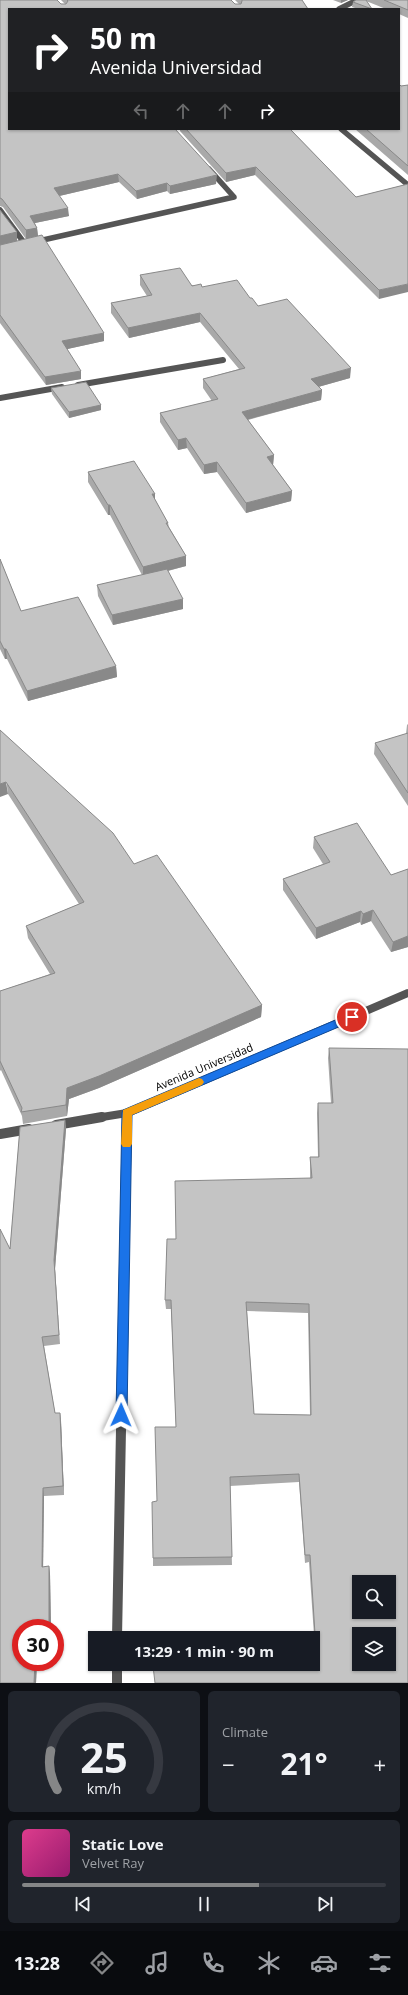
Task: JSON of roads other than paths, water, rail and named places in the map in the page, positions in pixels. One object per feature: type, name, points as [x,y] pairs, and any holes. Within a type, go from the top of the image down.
[{"type":"street","points":[[341,8],[358,0]]},
{"type":"street","points":[[342,130],[408,185]]},
{"type":"street","points":[[0,210],[22,244],[234,196],[204,163]]},
{"type":"street","points":[[0,398],[223,360]]},
{"type":"street","name":"Avenida Universidad","points":[[0,1134],[127,1113],[408,993]]},
{"type":"street","points":[[117,1631],[127,1113]]},
{"type":"street","points":[[116,1683],[117,1671]]}]
